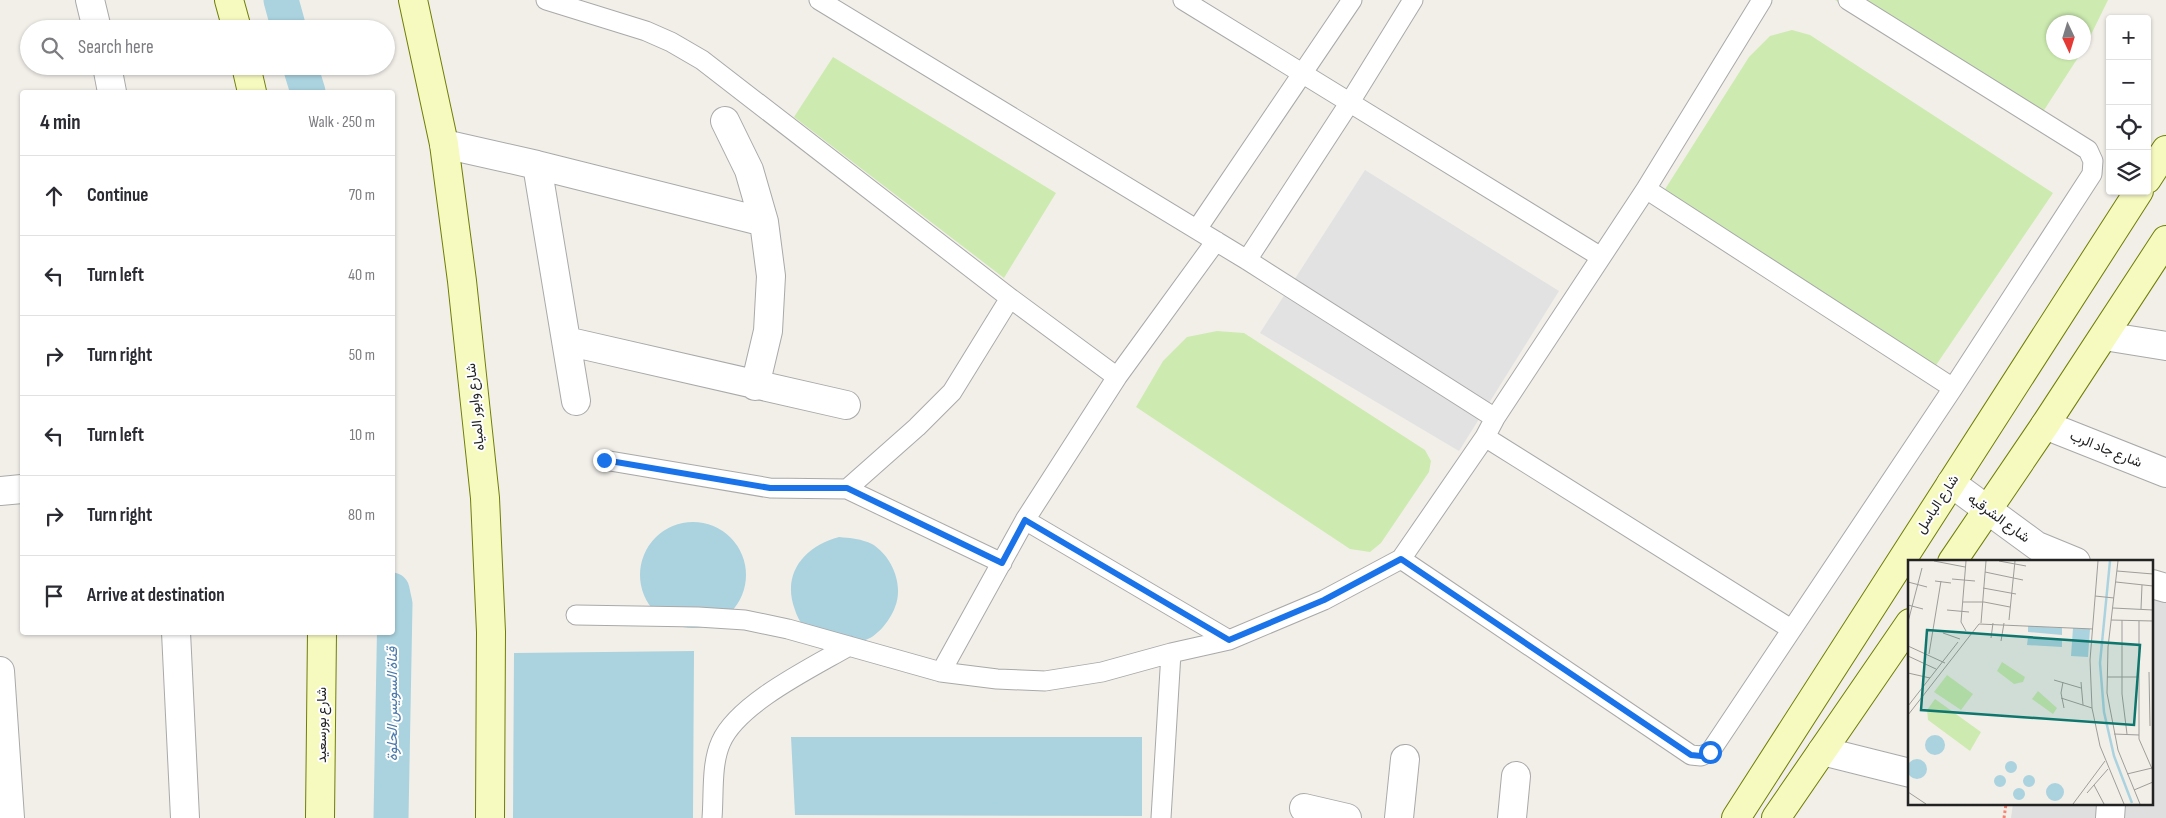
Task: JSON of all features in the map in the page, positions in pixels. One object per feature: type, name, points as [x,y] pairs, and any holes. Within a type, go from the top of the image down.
[{"type":"main road","points":[[229,0],[235,20]]},
{"type":"main road","name":"شارع وابور المياه","points":[[413,0],[444,144],[463,290],[484,498],[492,632],[490,818]]},
{"type":"main road","points":[[248,75],[252,90]]},
{"type":"main road","points":[[2151,173],[2166,150]]},
{"type":"main road","name":"شارع الباسل","points":[[1736,818],[2136,195]]},
{"type":"main road","points":[[1953,560],[2045,425],[2166,240]]},
{"type":"main road","points":[[1776,818],[1908,627]]},
{"type":"main road","name":"شارع بورسعيد","points":[[320,818],[322,635]]},
{"type":"street","points":[[90,0],[95,20]]},
{"type":"street","points":[[108,75],[112,90]]},
{"type":"street","points":[[725,122],[749,170],[764,222],[770,276],[769,313],[768,331],[755,386]]},
{"type":"street","points":[[444,144],[537,165],[764,222]]},
{"type":"street","points":[[537,165],[576,401]]},
{"type":"street","points":[[2104,336],[2166,346]]},
{"type":"street","points":[[566,341],[755,386],[846,405]]},
{"type":"street","name":"شارع جاد الرب","points":[[2045,425],[2166,473]]},
{"type":"street","name":"شارع الشرقيه","points":[[1951,483],[2036,546],[2071,560]]},
{"type":"street","points":[[0,491],[20,489]]},
{"type":"street","points":[[176,635],[185,818]]},
{"type":"street","points":[[0,671],[10,818]]},
{"type":"street","points":[[1822,751],[1908,772]]},
{"type":"street","points":[[1399,818],[1405,759]]},
{"type":"street","points":[[1512,818],[1516,776]]},
{"type":"street","points":[[1304,808],[1347,818]]},
{"type":"lane","points":[[546,0],[646,31],[671,42],[702,60],[1116,378]]},
{"type":"lane","points":[[819,0],[1247,260],[1495,418]]},
{"type":"lane","points":[[1183,0],[1601,257]]},
{"type":"lane","points":[[1196,229],[1352,0]]},
{"type":"lane","points":[[1247,260],[1350,102],[1413,0]]},
{"type":"lane","points":[[576,615],[698,617],[746,620],[788,628],[942,672],[1045,681],[1102,672],[1171,652],[1229,640],[1324,600],[1401,559],[1485,437],[1495,418],[1646,189],[1762,0]]},
{"type":"lane","points":[[1401,559],[1691,755],[1701,756],[1710,752],[1953,388],[2092,174],[2093,161],[2088,150],[1848,0]]},
{"type":"lane","points":[[1646,189],[1953,388]]},
{"type":"lane","points":[[942,672],[1025,520],[1116,378],[1216,241]]},
{"type":"lane","points":[[847,488],[917,427],[952,392],[1010,298]]},
{"type":"lane","points":[[1485,437],[1791,628]]},
{"type":"lane","points":[[604,460],[770,488],[847,488],[1002,563]]},
{"type":"lane","points":[[1025,520],[1229,640]]},
{"type":"lane","points":[[712,818],[716,758],[720,742],[731,725],[759,701],[849,646]]},
{"type":"lane","points":[[1161,818],[1171,652]]},
{"type":"shaded area","points":[[1365,170],[1559,291],[1459,451],[1260,333]]},
{"type":"shaded area","points":[[2154,595],[2166,598],[2166,818],[2011,818],[2013,806],[2154,806]]},
{"type":"green space","points":[[1835,0],[2108,0],[2091,35],[2091,15],[2046,15],[2046,60],[2076,60],[2037,121]]},
{"type":"green space","points":[[1792,30],[1810,35],[2053,193],[1928,377],[1655,205],[1749,57],[1770,36]]},
{"type":"green space","points":[[833,57],[1056,193],[1004,278],[794,117]]},
{"type":"green space","points":[[1217,331],[1244,333],[1425,450],[1431,461],[1429,472],[1381,543],[1370,552],[1350,549],[1136,407],[1163,361],[1187,337]]},
{"type":"water","points":[[693,522],[713,526],[731,537],[742,555],[746,575],[742,595],[731,613],[713,624],[693,628],[673,624],[655,613],[644,595],[640,575],[644,555],[655,537],[673,526]]},
{"type":"water","points":[[839,537],[864,541],[879,549],[890,563],[897,581],[897,598],[893,613],[881,630],[864,640],[858,641],[810,632],[799,619],[791,597],[791,584],[794,573],[806,554],[827,541]]},
{"type":"water","points":[[694,651],[693,818],[513,818],[514,653]]},
{"type":"water","points":[[791,737],[1142,737],[1142,816],[795,815]]},
{"type":"waterway","name":"قناة السويس الحلوة","points":[[281,0],[287,20]]},
{"type":"waterway","name":"قناة السويس الحلوة","points":[[303,75],[307,90]]},
{"type":"waterway","name":"قناة السويس الحلوة","points":[[391,818],[394,635]]},
{"type":"route","points":[[604,460],[770,488],[847,488],[1002,563],[1025,520],[1229,640],[1324,600],[1401,559],[1691,755],[1701,756],[1710,752]]}]
